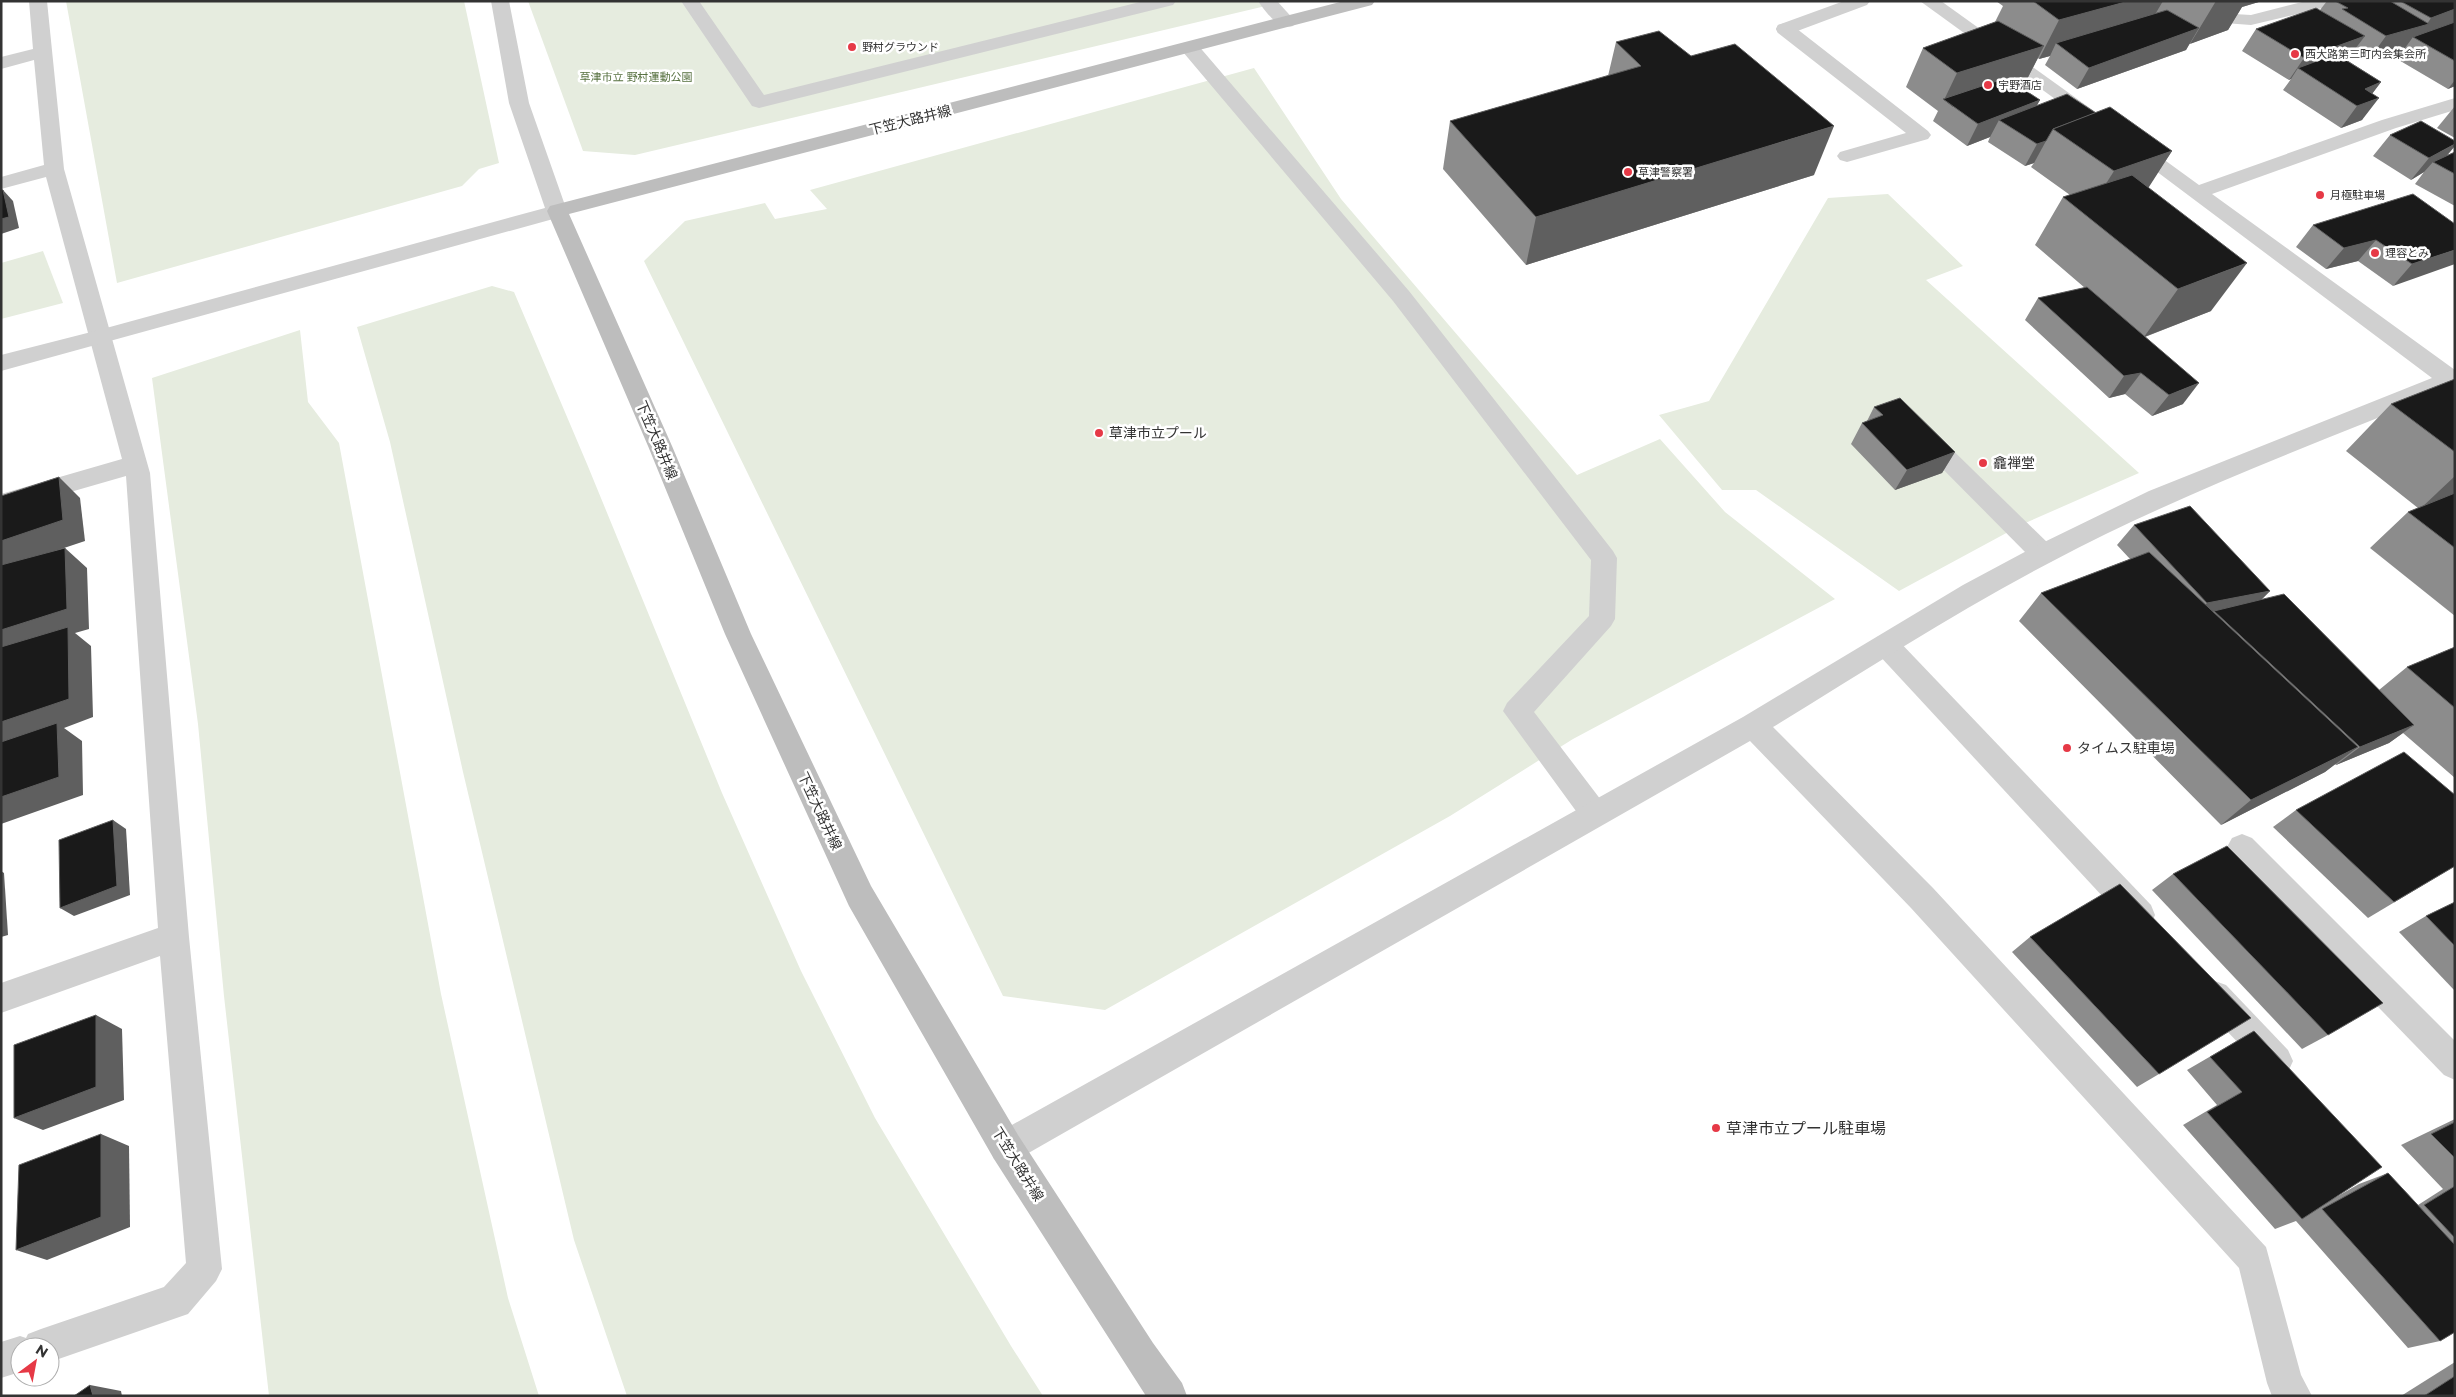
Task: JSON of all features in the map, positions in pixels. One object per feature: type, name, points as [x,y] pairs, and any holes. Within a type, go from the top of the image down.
[{"type":"main road","name":"下笠大路井線","points":[[1169,1396],[1140,1356],[1006,1147],[860,896],[738,634],[660,446],[557,211],[1366,1]]},
{"type":"street","points":[[38,1],[54,169],[99,338],[138,473],[174,937],[204,1269],[175,1301],[60,1340]]},
{"type":"street","points":[[1,363],[99,338],[557,211],[519,103],[500,1]]},
{"type":"street","points":[[690,1],[759,102],[1167,1]]},
{"type":"street","points":[[1267,1],[1287,22]]},
{"type":"street","points":[[1847,156],[1921,134],[1785,28],[1861,1]]},
{"type":"street","points":[[1930,1],[2198,192],[2453,380]]},
{"type":"street","points":[[2200,1],[2230,20],[2251,20],[2329,1]]},
{"type":"street","points":[[1190,48],[1401,296],[1604,558],[1602,619],[1517,712],[1594,813]]},
{"type":"street","points":[[1,62],[42,52]]},
{"type":"street","points":[[2198,192],[2389,124],[2455,104]]},
{"type":"street","points":[[2389,124],[2413,137]]},
{"type":"street","points":[[1,183],[54,169]]},
{"type":"street","points":[[1006,1147],[1594,813],[1753,725],[1972,592],[2043,554],[2158,498],[2453,380]]},
{"type":"street","points":[[1909,421],[2043,554]]},
{"type":"street","points":[[1,503],[135,464]]},
{"type":"street","points":[[1886,644],[2159,936]]},
{"type":"street","points":[[1753,725],[1922,898],[2254,1259],[2285,1384],[2294,1396]]},
{"type":"street","points":[[2242,847],[2455,1064]]},
{"type":"street","points":[[1,998],[174,937]]},
{"type":"street","points":[[2200,979],[2295,1081]]},
{"type":"green space","points":[[66,1],[464,1],[499,163],[479,169],[462,186],[117,283]]},
{"type":"green space","name":"草津市立 野村運動公園","points":[[528,1],[1287,1],[635,155],[583,151]]},
{"type":"green space","name":"草津市立プール","points":[[1254,68],[1341,199],[1577,475],[1660,439],[1725,512],[1835,599],[1573,739],[1450,816],[1105,1010],[1003,996],[644,261],[685,221],[765,203],[775,219],[827,209],[810,190]]},
{"type":"green space","points":[[1888,194],[1963,266],[1926,280],[2139,473],[2023,524],[1899,591],[1756,490],[1722,490],[1659,415],[1709,401],[1828,198]]},
{"type":"green space","points":[[43,251],[63,303],[1,319],[1,263]]},
{"type":"green space","points":[[492,286],[514,292],[722,793],[801,971],[875,1118],[1011,1346],[1043,1396],[627,1396],[574,1240],[463,772],[390,442],[357,327]]},
{"type":"green space","points":[[300,330],[308,402],[339,443],[441,994],[508,1298],[539,1396],[269,1396],[224,996],[198,724],[152,378]]},
{"type":"building","points":[[2033,1],[2129,1],[2059,20]]},
{"type":"building","points":[[2335,1],[2390,1],[2429,24],[2386,36],[2342,9],[2348,8]]},
{"type":"building","points":[[2400,1],[2455,1],[2455,9],[2431,18]]},
{"type":"building","points":[[2316,8],[2365,36],[2304,58],[2256,29]]},
{"type":"building","points":[[2167,10],[2199,28],[2089,68],[2056,43]]},
{"type":"building","points":[[1998,21],[2044,46],[1957,73],[1923,48]]},
{"type":"building","points":[[2455,22],[2455,61],[2413,37]]},
{"type":"building","points":[[1659,31],[1691,56],[1735,44],[1834,126],[1536,217],[1450,121],[1641,66],[1616,42]]},
{"type":"building","points":[[2336,54],[2381,82],[2365,89],[2379,98],[2357,106],[2298,68]]},
{"type":"building","points":[[2006,78],[2040,100],[1978,124],[1943,99]]},
{"type":"building","points":[[2067,94],[2096,113],[2053,129],[2046,141],[2037,144],[1999,120]]},
{"type":"building","points":[[2110,107],[2172,151],[2114,171],[2053,129]]},
{"type":"building","points":[[2421,121],[2455,141],[2455,144],[2429,158],[2390,135]]},
{"type":"building","points":[[2455,152],[2455,174],[2433,162]]},
{"type":"building","points":[[2132,175],[2247,263],[2178,289],[2063,197]]},
{"type":"building","points":[[1,190],[3,190],[9,217],[1,219]]},
{"type":"building","points":[[2413,194],[2455,224],[2455,250],[2412,264],[2376,240],[2344,248],[2313,225]]},
{"type":"building","points":[[2087,287],[2199,383],[2169,395],[2141,373],[2124,376],[2038,298]]},
{"type":"building","points":[[2455,379],[2455,452],[2391,404]]},
{"type":"building","points":[[1900,398],[1955,452],[1907,470],[1862,423],[1883,415],[1874,407]]},
{"type":"building","points":[[59,477],[63,520],[1,541],[1,496]]},
{"type":"building","points":[[2455,493],[2455,548],[2408,512]]},
{"type":"building","points":[[2190,506],[2270,591],[2207,603],[2134,525]]},
{"type":"building","points":[[65,548],[67,609],[1,630],[1,565]]},
{"type":"building","points":[[2149,552],[2358,747],[2251,800],[2041,593]]},
{"type":"building","points":[[2284,594],[2414,725],[2360,747],[2214,611]]},
{"type":"building","points":[[68,627],[69,699],[1,722],[1,647]]},
{"type":"building","points":[[2455,647],[2455,708],[2407,667]]},
{"type":"building","points":[[57,723],[59,777],[1,797],[1,742]]},
{"type":"building","points":[[2404,752],[2455,795],[2455,866],[2394,902],[2296,810]]},
{"type":"building","points":[[113,820],[117,886],[60,908],[59,840]]},
{"type":"building","points":[[2227,846],[2383,1003],[2328,1035],[2173,874]]},
{"type":"building","points":[[2120,884],[2251,1018],[2159,1074],[2030,937]]},
{"type":"building","points":[[2455,902],[2455,946],[2426,916]]},
{"type":"building","points":[[96,1015],[96,1087],[14,1118],[14,1045]]},
{"type":"building","points":[[2254,1031],[2382,1167],[2302,1219],[2207,1112],[2242,1092],[2210,1057]]},
{"type":"building","points":[[2455,1122],[2455,1158],[2431,1134]]},
{"type":"building","points":[[101,1134],[101,1217],[16,1250],[19,1165]]},
{"type":"building","points":[[2388,1173],[2455,1245],[2455,1332],[2440,1341],[2322,1209]]},
{"type":"building","points":[[2455,1186],[2455,1238],[2424,1205]]},
{"type":"building","points":[[2455,1376],[2455,1396],[2424,1396]]},
{"type":"building","points":[[90,1385],[93,1396],[74,1396]]},
{"type":"place","name":"野村グラウンド","points":[[852,47]]},
{"type":"place","name":"西大路第三町内会集会所","points":[[2295,54]]},
{"type":"place","name":"宇野酒店","points":[[1988,85]]},
{"type":"place","name":"草津警察署","points":[[1628,172]]},
{"type":"place","name":"月極駐車場","points":[[2320,195]]},
{"type":"place","name":"理容とみ","points":[[2375,253]]},
{"type":"place","name":"草津市立プール","points":[[1099,433]]},
{"type":"place","name":"龕禅堂","points":[[1983,463]]},
{"type":"place","name":"タイムス駐車場","points":[[2067,748]]},
{"type":"place","name":"草津市立プール駐車場","points":[[1716,1128]]}]
